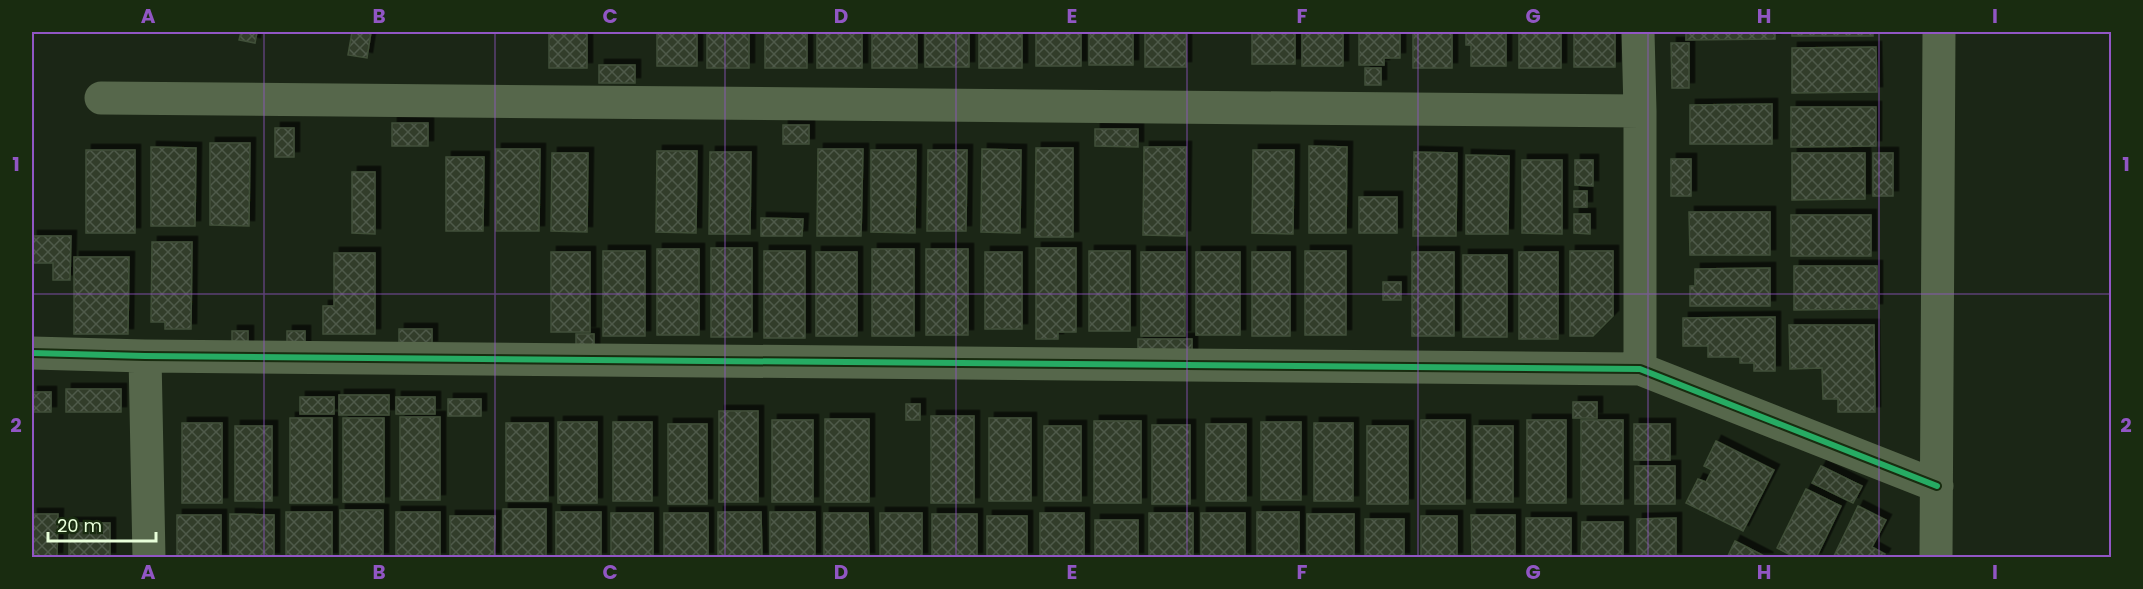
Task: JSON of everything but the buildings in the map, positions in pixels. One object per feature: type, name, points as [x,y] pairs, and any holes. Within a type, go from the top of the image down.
[{"type":"street","points":[[1638,32],[1640,369]]},
{"type":"street","points":[[1936,558],[1939,32]]},
{"type":"street","points":[[100,98],[1640,111]]},
{"type":"street","points":[[32,353],[145,356],[1640,369],[1937,486]]},
{"type":"street","points":[[145,356],[149,558]]},
{"type":"cycle path","points":[[32,353],[145,356],[1640,369],[1937,486]]}]
